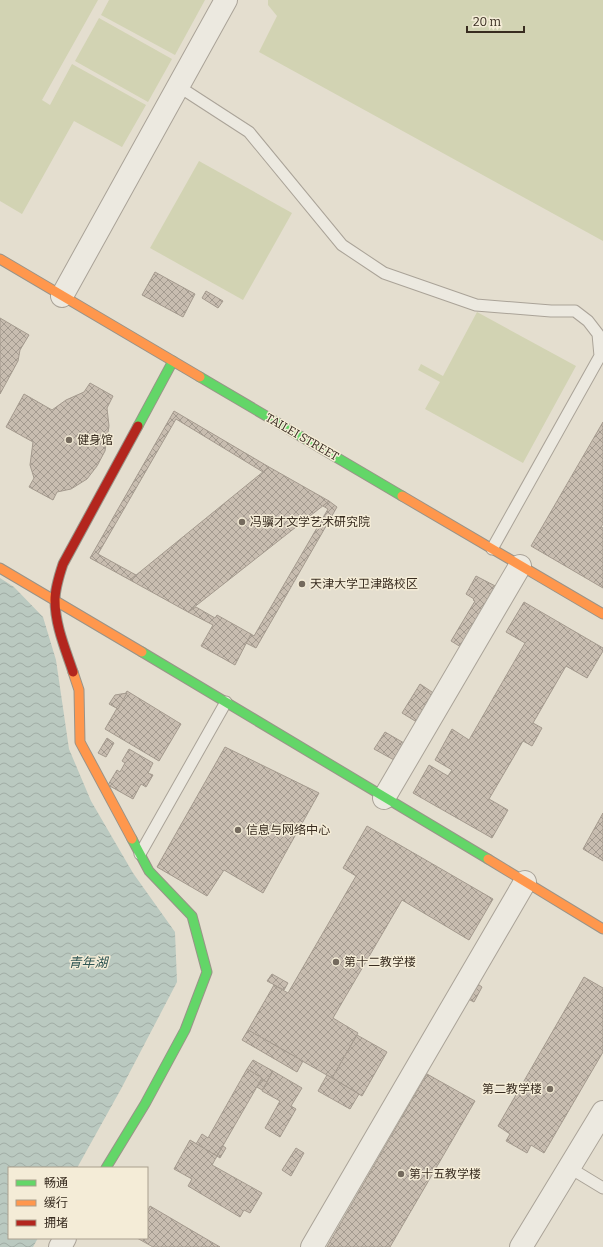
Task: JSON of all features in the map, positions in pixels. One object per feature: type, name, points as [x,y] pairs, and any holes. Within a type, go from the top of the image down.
[{"type":"street","points":[[62,296],[226,0]]},
{"type":"street","name":"TAILEI STREET","points":[[0,259],[603,614]]},
{"type":"street","points":[[107,1167],[145,1104],[185,1030],[207,972],[192,916],[149,871],[80,742],[79,690],[57,624],[55,600],[57,583],[63,564],[173,361]]},
{"type":"street","points":[[384,798],[520,566]]},
{"type":"street","points":[[0,568],[603,929]]},
{"type":"street","points":[[312,1247],[525,882]]},
{"type":"street","points":[[521,1247],[603,1112]]},
{"type":"lane","points":[[178,86],[249,132],[342,245],[384,273],[476,305],[551,311],[575,311],[588,321],[598,334],[600,356],[492,549]]},
{"type":"lane","points":[[140,854],[226,702]]},
{"type":"lane","points":[[570,1168],[603,1188]]},
{"type":"green space","points":[[0,0],[98,0],[42,100],[50,105],[72,64],[146,105],[122,147],[74,121],[22,214],[0,201]]},
{"type":"green space","points":[[109,0],[205,0],[175,55],[101,15]]},
{"type":"green space","points":[[268,0],[603,0],[603,241],[259,52],[277,16],[268,5]]},
{"type":"green space","points":[[99,18],[172,59],[148,102],[75,61]]},
{"type":"green space","points":[[199,161],[292,213],[243,300],[150,248]]},
{"type":"green space","points":[[477,312],[576,366],[523,463],[425,409],[440,382],[418,370],[421,364],[443,376]]},
{"type":"water","name":"青年湖","points":[[0,578],[14,587],[43,617],[56,660],[69,749],[91,801],[133,873],[175,932],[177,982],[121,1089],[78,1167],[8,1167],[8,1239],[37,1239],[33,1247],[0,1247]]},
{"type":"building","points":[[155,272],[195,294],[183,317],[142,295]]},
{"type":"building","points":[[206,291],[223,301],[218,308],[202,298]]},
{"type":"building","points":[[0,318],[29,335],[20,350],[18,361],[0,394]]},
{"type":"building","name":"健身馆","points":[[90,383],[113,396],[107,408],[109,426],[105,451],[97,466],[87,479],[71,489],[57,492],[53,500],[29,487],[34,478],[30,465],[33,442],[6,427],[24,394],[52,410],[66,400],[84,392]]},
{"type":"building","points":[[174,411],[269,467],[263,472],[176,419],[98,554],[136,575],[130,580],[90,558]]},
{"type":"building","points":[[603,422],[603,524],[601,527],[603,528],[603,588],[531,546]]},
{"type":"building","name":"冯骥才文学艺术研究院","points":[[269,467],[329,501],[188,612],[130,580]]},
{"type":"building","name":"冯骥才文学艺术研究院","points":[[329,501],[337,507],[256,648],[246,643],[251,634],[254,636],[328,509],[323,506]]},
{"type":"building","points":[[476,576],[503,590],[466,650],[451,641],[475,601],[466,594]]},
{"type":"building","points":[[524,602],[603,648],[603,651],[587,678],[566,666],[533,723],[542,728],[532,746],[523,741],[489,799],[508,810],[492,838],[413,793],[429,765],[448,776],[452,770],[435,760],[452,729],[469,740],[525,643],[506,632]]},
{"type":"building","points":[[196,607],[215,618],[217,615],[251,634],[235,665],[201,646],[213,625],[188,612]]},
{"type":"building","points":[[420,684],[438,696],[420,724],[402,713]]},
{"type":"building","points":[[127,691],[181,724],[159,761],[105,729]]},
{"type":"building","points":[[127,693],[118,709],[109,704],[115,695]]},
{"type":"building","points":[[385,732],[404,743],[394,760],[374,749]]},
{"type":"building","points":[[107,738],[114,743],[106,757],[98,753]]},
{"type":"building","name":"信息与网络中心","points":[[225,747],[319,793],[263,893],[224,870],[207,896],[157,867]]},
{"type":"building","points":[[129,749],[153,763],[148,773],[153,775],[146,787],[141,784],[133,799],[108,785],[117,770],[120,772],[125,763],[122,761]]},
{"type":"building","points":[[603,813],[603,861],[583,849]]},
{"type":"building","name":"第十二教学楼","points":[[367,826],[493,899],[469,940],[402,900],[333,1018],[358,1033],[332,1078],[248,1030],[274,985],[288,993],[356,876],[343,868]]},
{"type":"building","points":[[272,974],[288,983],[284,990],[267,981]]},
{"type":"building","name":"第二教学楼","points":[[584,977],[603,988],[603,1052],[544,1153],[531,1145],[527,1153],[506,1141],[510,1134],[498,1126]]},
{"type":"building","points":[[475,982],[482,987],[474,1002],[466,998]]},
{"type":"building","points":[[248,1030],[303,1061],[297,1072],[242,1040]]},
{"type":"building","points":[[357,1035],[387,1052],[362,1096],[332,1078]]},
{"type":"building","points":[[253,1060],[273,1071],[267,1082],[247,1069]]},
{"type":"building","points":[[247,1069],[262,1078],[217,1156],[196,1144],[202,1134],[208,1138]]},
{"type":"building","points":[[273,1071],[302,1088],[291,1106],[296,1109],[280,1137],[265,1128],[280,1101],[262,1091]]},
{"type":"building","name":"第十五教学楼","points":[[427,1074],[475,1101],[390,1247],[327,1247]]},
{"type":"building","points":[[327,1075],[359,1094],[350,1109],[318,1091]]},
{"type":"building","points":[[262,1080],[267,1082],[262,1090],[257,1087]]},
{"type":"building","points":[[190,1140],[217,1156],[212,1165],[262,1193],[250,1213],[244,1210],[240,1217],[188,1186],[192,1179],[174,1169]]},
{"type":"building","points":[[223,1146],[226,1148],[220,1158],[217,1156]]},
{"type":"building","points":[[296,1148],[304,1153],[291,1176],[282,1170]]},
{"type":"building","points":[[150,1206],[220,1247],[153,1247],[139,1239],[148,1239],[148,1210]]},
{"type":"traffic: fast","points":[[138,426],[173,361]]},
{"type":"traffic: fast","points":[[200,377],[402,496]]},
{"type":"traffic: fast","points":[[142,652],[488,859]]},
{"type":"traffic: fast","points":[[107,1167],[145,1104],[185,1030],[207,972],[192,916],[149,871],[132,839]]},
{"type":"traffic: slow","points":[[0,259],[200,377]]},
{"type":"traffic: slow","points":[[402,496],[603,614]]},
{"type":"traffic: slow","points":[[0,568],[142,652]]},
{"type":"traffic: slow","points":[[73,672],[79,690],[80,742],[132,839]]},
{"type":"traffic: slow","points":[[488,859],[603,929]]},
{"type":"traffic: jam","points":[[73,672],[61,636],[55,609],[58,582],[63,564],[138,426]]},
{"type":"place","name":"健身馆","points":[[69,440]]},
{"type":"place","name":"冯骥才文学艺术研究院","points":[[242,522]]},
{"type":"place","name":"天津大学卫津路校区","points":[[302,584]]},
{"type":"place","name":"信息与网络中心","points":[[238,830]]},
{"type":"place","name":"第十二教学楼","points":[[336,962]]},
{"type":"place","name":"第二教学楼","points":[[550,1089]]},
{"type":"place","name":"第十五教学楼","points":[[401,1174]]}]
